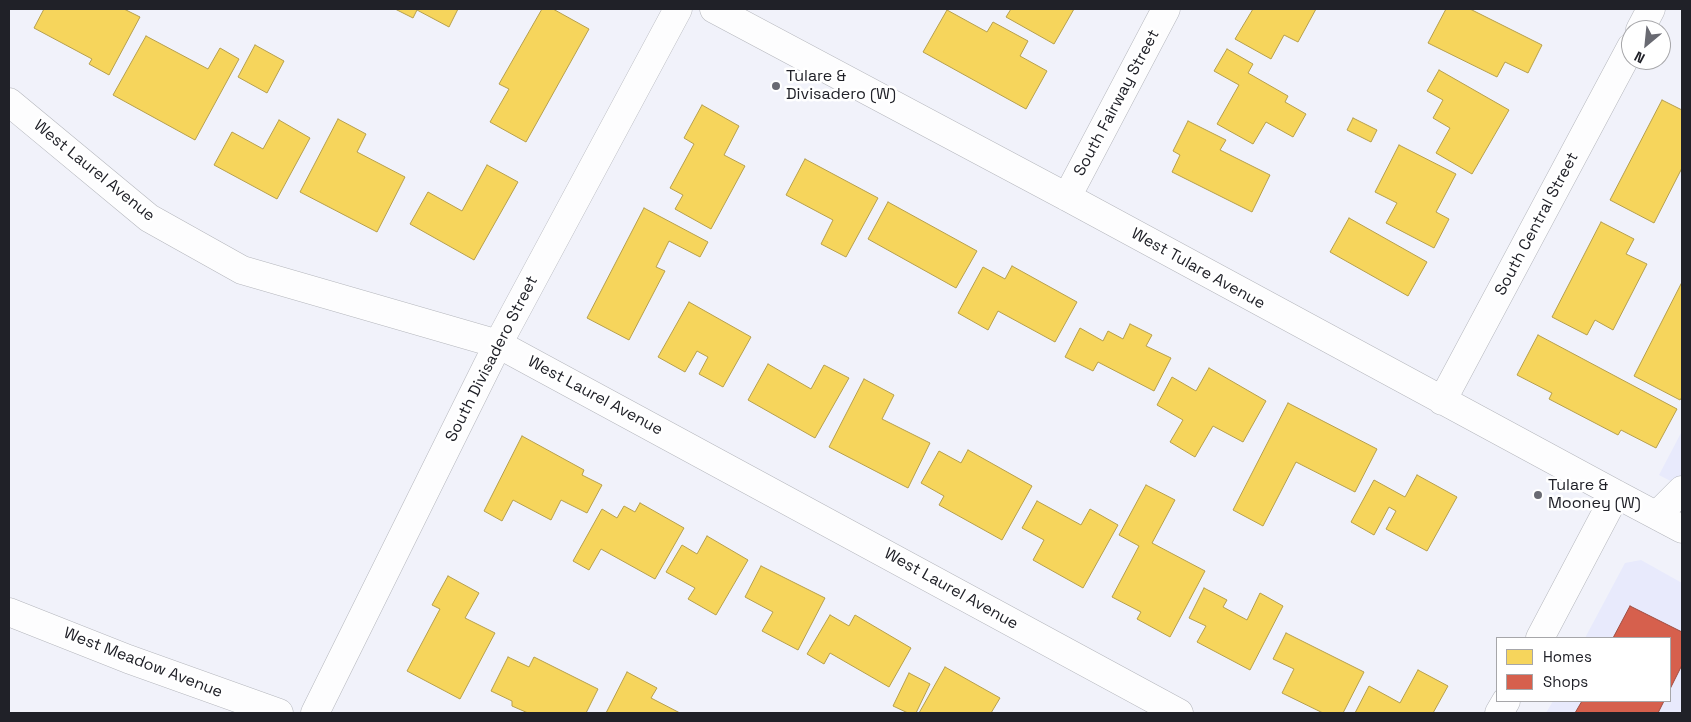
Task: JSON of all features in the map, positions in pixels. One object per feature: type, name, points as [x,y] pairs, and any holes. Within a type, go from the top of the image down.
[{"type":"street","name":"South Divisadero Street","points":[[315,713],[498,344],[678,9]]},
{"type":"street","name":"West Tulare Avenue","points":[[714,9],[1682,529]]},
{"type":"street","name":"South Fairway Street","points":[[1067,197],[1166,9]]},
{"type":"street","name":"South Central Street","points":[[1442,401],[1621,66]]},
{"type":"street","name":"West Laurel Avenue","points":[[9,102],[150,218],[242,270],[498,344],[1179,713]]},
{"type":"street","points":[[1657,515],[1682,490]]},
{"type":"street","points":[[1541,637],[1616,494]]},
{"type":"street","name":"West Meadow Avenue","points":[[9,612],[128,659],[279,713]]},
{"type":"street","points":[[1499,713],[1505,702]]},
{"type":"shaded area","points":[[1682,431],[1682,487],[1659,475]]},
{"type":"shaded area","points":[[1641,560],[1682,583],[1682,713],[1546,713],[1552,702],[1671,702],[1671,637],[1586,637],[1625,563]]},
{"type":"building: Homes","points":[[44,9],[124,9],[140,17],[109,75],[89,64],[92,59],[34,28]]},
{"type":"building: Homes","points":[[395,9],[458,9],[449,27],[417,10],[413,18]]},
{"type":"building: Homes","points":[[542,9],[553,9],[589,29],[526,142],[490,122],[509,89],[499,84]]},
{"type":"building: Homes","points":[[1011,9],[1074,9],[1054,44],[1006,17]]},
{"type":"building: Homes","points":[[1253,9],[1316,9],[1298,42],[1284,35],[1271,59],[1235,39]]},
{"type":"building: Homes","points":[[1446,9],[1470,9],[1542,45],[1528,73],[1505,62],[1497,77],[1428,43]]},
{"type":"building: Homes","points":[[947,10],[987,32],[993,22],[1028,41],[1020,56],[1047,71],[1026,109],[923,52]]},
{"type":"building: Homes","points":[[146,36],[208,69],[220,48],[239,59],[195,140],[113,95]]},
{"type":"building: Homes","points":[[255,45],[284,61],[267,93],[238,77]]},
{"type":"building: Homes","points":[[1227,49],[1253,64],[1248,73],[1288,96],[1285,102],[1306,114],[1293,137],[1266,122],[1253,144],[1217,124],[1239,85],[1214,71]]},
{"type":"building: Homes","points":[[1439,70],[1509,110],[1472,174],[1436,153],[1450,128],[1433,118],[1443,100],[1427,91]]},
{"type":"building: Homes","points":[[1662,100],[1682,110],[1682,168],[1654,223],[1610,200]]},
{"type":"building: Homes","points":[[702,105],[739,126],[724,155],[745,166],[711,229],[675,209],[683,195],[670,188],[694,144],[684,138]]},
{"type":"building: Homes","points":[[1353,118],[1377,130],[1371,142],[1347,130]]},
{"type":"building: Homes","points":[[338,119],[366,134],[357,152],[405,177],[377,232],[300,192]]},
{"type":"building: Homes","points":[[279,120],[310,138],[277,199],[214,165],[232,132],[263,149]]},
{"type":"building: Homes","points":[[1188,121],[1226,140],[1220,150],[1270,175],[1252,212],[1172,172],[1180,155],[1173,151]]},
{"type":"building: Homes","points":[[1399,145],[1456,174],[1436,212],[1449,219],[1434,248],[1386,223],[1397,203],[1375,192]]},
{"type":"building: Homes","points":[[805,159],[878,198],[846,257],[821,244],[833,220],[786,195]]},
{"type":"building: Homes","points":[[487,165],[518,182],[474,260],[410,224],[428,192],[462,211]]},
{"type":"building: Homes","points":[[888,202],[977,251],[956,288],[868,239]]},
{"type":"building: Homes","points":[[644,208],[708,242],[700,257],[669,241],[656,267],[665,271],[629,340],[587,318]]},
{"type":"building: Homes","points":[[1349,218],[1427,262],[1408,296],[1330,252]]},
{"type":"building: Homes","points":[[1601,222],[1634,239],[1626,254],[1647,264],[1613,330],[1595,320],[1587,335],[1552,317]]},
{"type":"building: Homes","points":[[1012,266],[1077,302],[1055,342],[998,311],[988,330],[958,313],[983,267],[1005,279]]},
{"type":"building: Homes","points":[[1682,282],[1682,397],[1680,400],[1634,376]]},
{"type":"building: Homes","points":[[689,302],[751,337],[723,387],[699,374],[708,357],[697,351],[685,372],[658,357]]},
{"type":"building: Homes","points":[[1130,324],[1152,335],[1146,346],[1171,358],[1154,391],[1098,362],[1093,371],[1065,357],[1080,328],[1103,341],[1108,331],[1123,339]]},
{"type":"building: Homes","points":[[1538,335],[1677,409],[1656,448],[1621,430],[1618,435],[1549,399],[1552,393],[1517,375]]},
{"type":"building: Homes","points":[[768,364],[811,389],[824,365],[849,378],[815,438],[748,400]]},
{"type":"building: Homes","points":[[1209,368],[1266,401],[1243,442],[1213,426],[1195,457],[1170,442],[1183,420],[1157,405],[1172,377],[1196,391]]},
{"type":"building: Homes","points":[[864,379],[894,395],[882,419],[930,443],[908,488],[829,447]]},
{"type":"building: Homes","points":[[1288,403],[1377,449],[1355,492],[1296,462],[1263,526],[1233,510]]},
{"type":"building: Homes","points":[[522,436],[584,470],[582,475],[602,485],[587,513],[561,500],[551,520],[513,500],[502,521],[484,511]]},
{"type":"building: Homes","points":[[968,450],[1032,486],[1002,540],[939,505],[944,496],[921,483],[939,451],[961,463]]},
{"type":"building: Homes","points":[[1417,475],[1457,497],[1427,551],[1386,529],[1396,511],[1389,507],[1374,535],[1351,522],[1374,480],[1405,497]]},
{"type":"building: Homes","points":[[1146,485],[1175,500],[1152,543],[1205,571],[1170,637],[1137,619],[1141,612],[1112,597],[1139,546],[1119,535]]},
{"type":"building: Homes","points":[[1037,501],[1081,525],[1090,509],[1118,525],[1083,588],[1033,560],[1044,540],[1022,528]]},
{"type":"building: Homes","points":[[640,503],[684,528],[655,579],[601,549],[589,570],[573,561],[602,509],[617,518],[624,506],[635,512]]},
{"type":"building: Homes","points":[[707,536],[748,560],[716,615],[688,599],[695,588],[666,572],[682,545],[697,554]]},
{"type":"building: Homes","points":[[761,566],[825,598],[798,650],[762,631],[773,612],[745,597]]},
{"type":"building: Homes","points":[[448,576],[479,593],[465,618],[495,633],[460,699],[407,671],[440,609],[432,605]]},
{"type":"building: Homes","points":[[1204,588],[1227,600],[1223,607],[1247,620],[1260,593],[1283,606],[1250,670],[1197,642],[1206,626],[1189,618]]},
{"type":"building: Homes","points":[[830,615],[849,626],[855,615],[911,648],[889,687],[830,653],[824,664],[807,654]]},
{"type":"building: Homes","points":[[1286,633],[1364,672],[1343,713],[1323,713],[1282,693],[1294,669],[1273,659]]},
{"type":"building: Homes","points":[[508,657],[529,667],[534,657],[598,689],[586,713],[528,713],[512,706],[512,701],[491,691]]},
{"type":"building: Homes","points":[[945,667],[1000,698],[991,713],[919,713]]},
{"type":"building: Homes","points":[[1418,670],[1448,686],[1433,713],[1355,713],[1369,686],[1400,703]]},
{"type":"building: Homes","points":[[627,672],[657,688],[651,698],[680,713],[606,713]]},
{"type":"building: Homes","points":[[909,673],[930,684],[916,713],[908,713],[893,706]]},
{"type":"building: Shops","points":[[1630,606],[1682,632],[1682,665],[1671,687],[1671,637],[1614,637]]},
{"type":"building: Shops","points":[[1581,702],[1664,702],[1658,713],[1575,713]]},
{"type":"place","name":"Tulare & Divisadero (W)","points":[[776,86]]},
{"type":"place","name":"Tulare & Mooney (W)","points":[[1538,495]]}]
